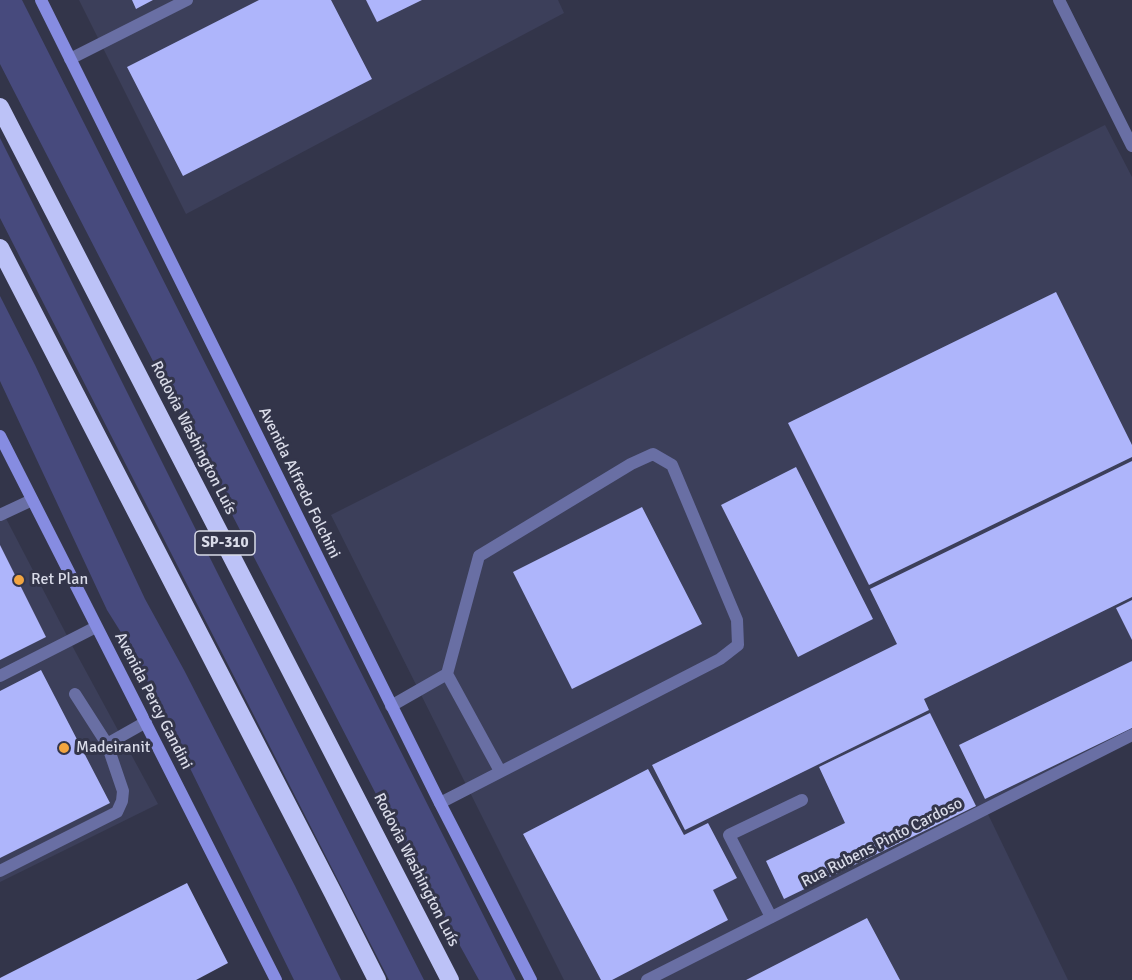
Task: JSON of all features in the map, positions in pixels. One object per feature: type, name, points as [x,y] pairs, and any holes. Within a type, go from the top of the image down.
[{"type":"highway","name":"Rodovia Washington Luís","points":[[0,107],[450,980]]},
{"type":"highway","points":[[0,248],[377,980]]},
{"type":"main road","name":"Avenida Alfredo Folchini","points":[[41,0],[391,706],[531,980]]},
{"type":"main road","name":"Avenida Percy Gandini","points":[[0,436],[276,980]]},
{"type":"street","points":[[70,59],[187,0]]},
{"type":"street","points":[[1059,0],[1132,146]]},
{"type":"street","points":[[440,803],[720,659],[738,645],[738,620],[672,465],[653,454],[631,464],[479,556],[447,674],[500,771]]},
{"type":"street","points":[[0,515],[32,500]]},
{"type":"street","points":[[0,676],[96,627]]},
{"type":"street","points":[[391,706],[447,674]]},
{"type":"street","points":[[0,871],[117,812],[122,801],[123,791],[107,744],[75,694]]},
{"type":"street","points":[[107,744],[146,722]]},
{"type":"street","name":"Rua Rubens Pinto Cardoso","points":[[647,980],[1132,735]]},
{"type":"street","points":[[771,917],[729,835],[802,800]]},
{"type":"shaded area","points":[[0,0],[22,0],[516,980],[479,980],[378,798],[0,64]]},
{"type":"shaded area","points":[[79,0],[558,0],[564,13],[186,214]]},
{"type":"shaded area","points":[[1105,125],[1132,177],[1132,730],[984,806],[1068,980],[564,980],[331,515]]},
{"type":"shaded area","points":[[0,138],[424,980],[389,980],[0,218]]},
{"type":"shaded area","points":[[0,296],[145,599],[184,670],[341,980],[294,980],[132,650],[107,610],[0,381]]},
{"type":"shaded area","name":"Madeiranit","points":[[0,507],[158,804],[0,882]]},
{"type":"building","points":[[132,0],[153,0],[136,9]]},
{"type":"building","points":[[259,0],[331,0],[372,79],[183,176],[127,67]]},
{"type":"building","points":[[366,0],[422,0],[377,22]]},
{"type":"building","points":[[1056,292],[1132,445],[1132,457],[869,585],[788,423]]},
{"type":"building","points":[[1132,461],[1132,597],[924,699],[929,710],[685,830],[652,765],[897,644],[870,589]]},
{"type":"building","points":[[796,467],[873,619],[798,657],[721,505]]},
{"type":"building","points":[[642,507],[702,624],[572,689],[513,572]]},
{"type":"building","points":[[0,545],[46,637],[0,660]]},
{"type":"building","points":[[1132,600],[1132,640],[1116,608]]},
{"type":"building","points":[[1132,661],[1132,728],[985,799],[959,745]]},
{"type":"building","points":[[41,670],[110,803],[0,858],[0,691]]},
{"type":"building","points":[[930,713],[976,806],[784,899],[766,861],[845,823],[819,767]]},
{"type":"building","points":[[648,769],[684,835],[708,823],[737,878],[713,890],[728,920],[612,980],[601,980],[523,834]]},
{"type":"building","points":[[187,883],[228,963],[196,980],[0,980],[0,978]]},
{"type":"building","points":[[867,918],[900,980],[746,980]]},
{"type":"place","name":"Ret Plan","points":[[19,580]]},
{"type":"place","name":"Madeiranit","points":[[64,748]]}]
